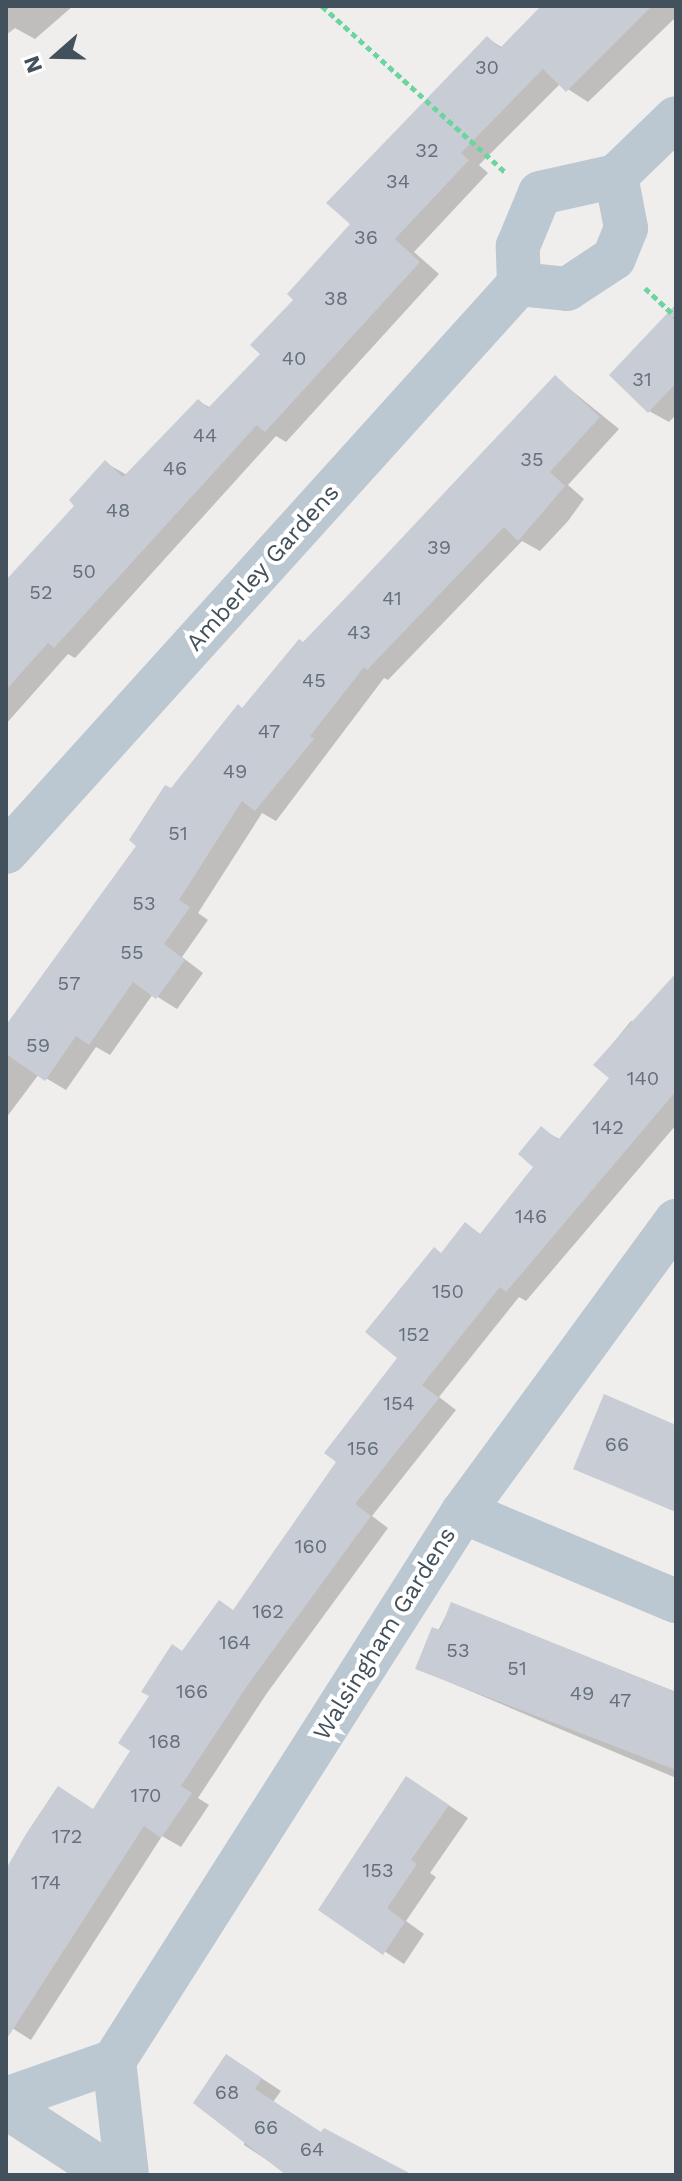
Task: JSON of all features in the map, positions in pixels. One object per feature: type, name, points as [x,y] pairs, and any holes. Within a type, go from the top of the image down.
[{"type":"street","points":[[616,176],[626,228],[614,258],[567,289],[519,284],[518,246],[540,193],[616,176],[676,118]]},
{"type":"street","name":"Amberley Gardens","points":[[6,852],[519,284]]},
{"type":"street","name":"Walsingham Gardens","points":[[114,2061],[463,1512],[576,1351],[676,1221]]},
{"type":"street","points":[[463,1512],[676,1601]]},
{"type":"street","points":[[6,2099],[114,2061],[127,2175]]},
{"type":"street","points":[[6,2107],[111,2175]]},
{"type":"path","points":[[322,6],[536,201]]},
{"type":"path","points":[[614,258],[676,317]]},
{"type":"building","points":[[541,6],[652,6],[566,92],[543,69],[461,153],[469,160],[395,239],[420,262],[265,432],[257,425],[54,648],[48,643],[6,690],[6,580],[74,506],[69,500],[105,460],[123,477],[198,399],[208,408],[260,354],[250,345],[293,300],[287,294],[350,224],[326,203],[487,36],[500,48]]},
{"type":"building","points":[[676,304],[676,383],[648,413],[609,375]]},
{"type":"building","points":[[555,375],[600,417],[550,472],[565,486],[518,541],[504,527],[367,670],[364,667],[310,736],[314,739],[255,811],[242,801],[179,900],[190,907],[164,944],[185,960],[156,999],[133,982],[89,1045],[76,1036],[45,1081],[6,1054],[6,1025],[136,846],[129,840],[165,785],[171,788],[238,704],[242,708],[299,639],[303,642]]},
{"type":"building","points":[[676,973],[676,1091],[506,1292],[500,1287],[422,1385],[439,1398],[355,1504],[371,1516],[249,1683],[181,1786],[192,1793],[161,1838],[144,1826],[6,2040],[6,1869],[26,1834],[58,1786],[93,1809],[130,1751],[118,1743],[149,1696],[141,1692],[172,1644],[182,1651],[219,1600],[233,1610],[336,1462],[324,1453],[397,1358],[365,1332],[434,1247],[441,1253],[465,1222],[480,1234],[533,1167],[518,1154],[541,1126],[558,1140],[609,1078],[593,1065]]},
{"type":"building","points":[[604,1394],[676,1425],[676,1512],[573,1469]]},
{"type":"building","points":[[451,1602],[676,1692],[676,1770],[415,1669],[432,1627],[440,1630]]},
{"type":"building","points":[[406,1776],[449,1805],[411,1860],[417,1864],[387,1908],[405,1922],[383,1955],[318,1910]]},
{"type":"building","points":[[226,2054],[262,2078],[255,2089],[321,2132],[324,2128],[413,2175],[286,2175],[193,2103]]}]
